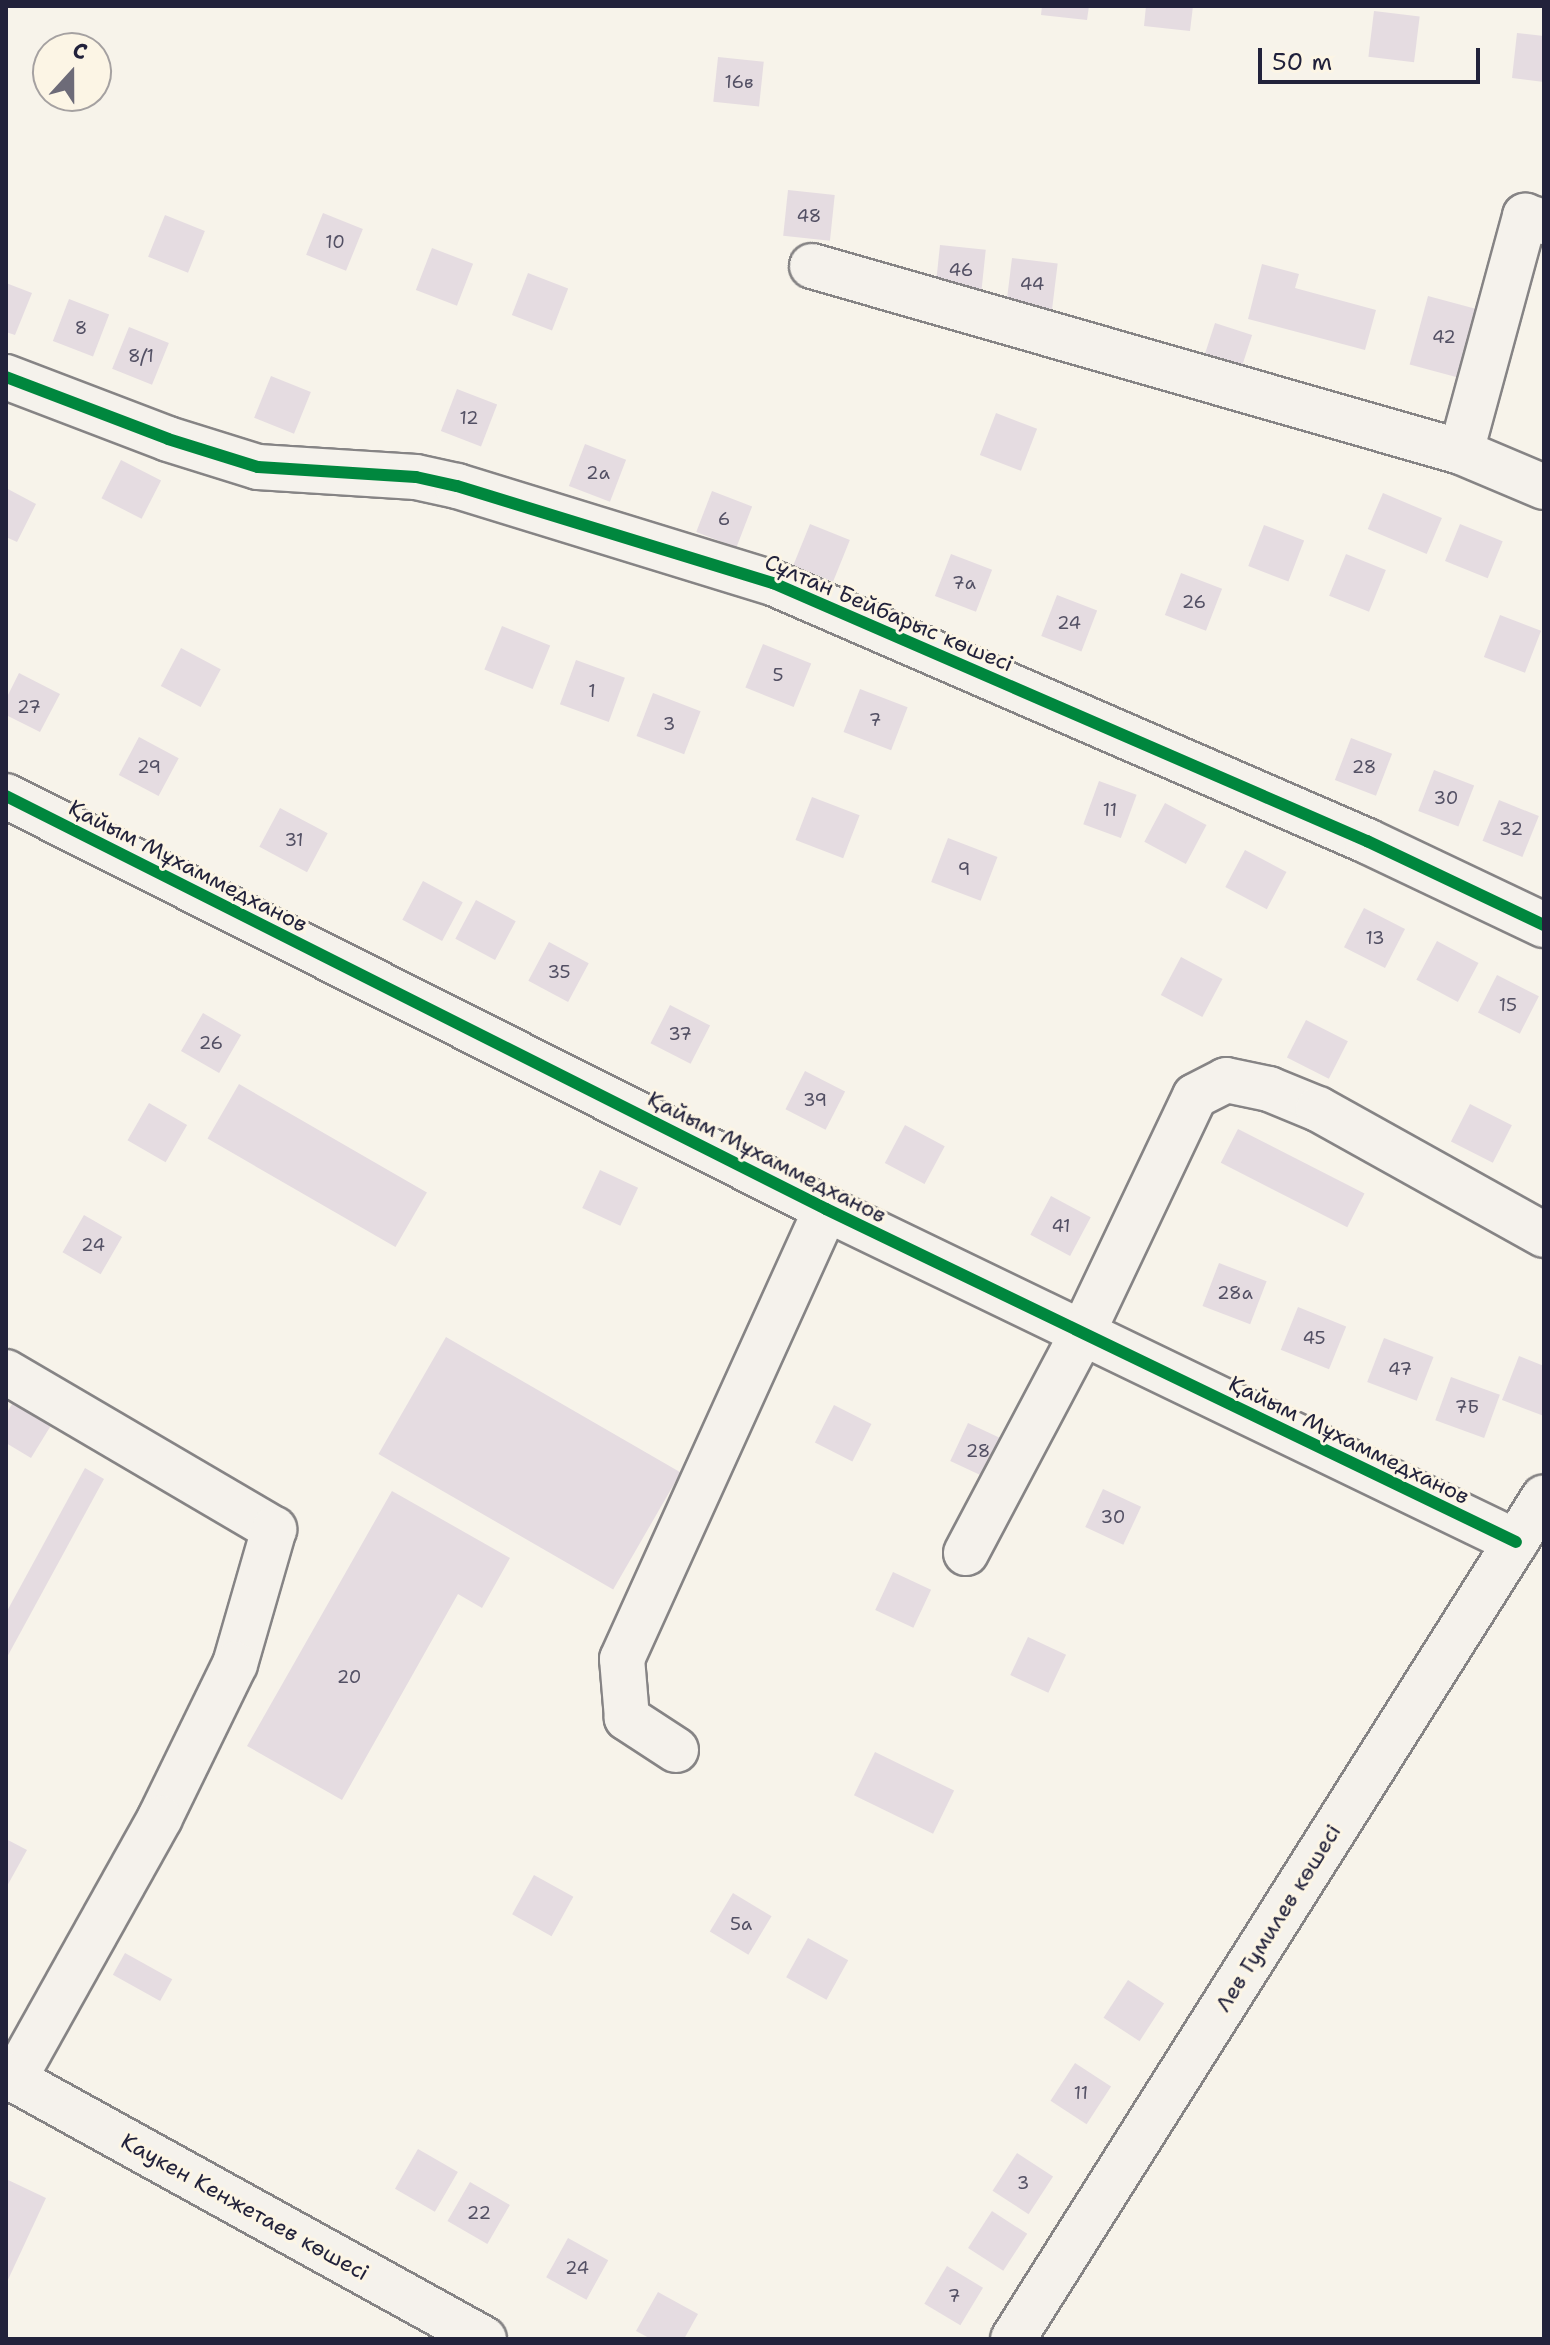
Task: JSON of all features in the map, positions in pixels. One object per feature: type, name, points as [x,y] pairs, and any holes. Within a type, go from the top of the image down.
[{"type":"street","points":[[1461,452],[1525,216],[1544,222]]},
{"type":"street","points":[[812,266],[1461,452],[1544,487]]},
{"type":"street","name":"Сұлтан Бейбарыс көшесі","points":[[6,377],[168,439],[258,467],[416,477],[457,486],[773,583],[1353,835],[1544,925]]},
{"type":"street","name":"Қайым Мұхаммедханов","points":[[6,796],[826,1209],[1516,1542]]},
{"type":"street","points":[[966,1553],[1082,1334],[1195,1096],[1226,1080],[1269,1089],[1318,1109],[1544,1235]]},
{"type":"street","points":[[676,1750],[627,1718],[622,1659],[826,1209]]},
{"type":"street","points":[[6,1372],[274,1529],[235,1664],[160,1818],[10,2077]]},
{"type":"street","name":"Лев Гумилев көшесі","points":[[1013,2339],[1544,1497]]},
{"type":"street","name":"Каукен Кенжетаев көшесі","points":[[10,2077],[484,2339]]},
{"type":"building","points":[[1042,6],[1089,6],[1087,20],[1041,15]]},
{"type":"building","points":[[1146,6],[1193,6],[1190,31],[1144,26]]},
{"type":"building","points":[[1374,11],[1420,17],[1414,62],[1368,57]]},
{"type":"building","points":[[1517,33],[1544,36],[1544,82],[1512,78]]},
{"type":"building","points":[[718,57],[764,62],[759,107],[713,102]]},
{"type":"building","points":[[788,190],[835,195],[830,241],[783,236]]},
{"type":"building","points":[[323,213],[363,229],[346,271],[306,255]]},
{"type":"building","points":[[165,215],[205,231],[188,273],[148,257]]},
{"type":"building","points":[[940,245],[986,250],[981,295],[935,290]]},
{"type":"building","points":[[432,248],[473,264],[457,306],[416,290]]},
{"type":"building","points":[[1012,258],[1058,264],[1052,309],[1006,304]]},
{"type":"building","points":[[1262,264],[1299,274],[1295,288],[1376,310],[1365,350],[1248,319]]},
{"type":"building","points":[[528,273],[568,288],[552,330],[512,315]]},
{"type":"building","points":[[6,283],[32,293],[15,335],[6,332]]},
{"type":"building","points":[[1428,296],[1477,309],[1459,378],[1410,365]]},
{"type":"building","points":[[69,299],[109,314],[93,356],[53,341]]},
{"type":"building","points":[[1215,323],[1252,335],[1242,367],[1204,355]]},
{"type":"building","points":[[129,327],[169,343],[152,385],[112,369]]},
{"type":"building","points":[[271,376],[311,392],[294,434],[254,418]]},
{"type":"building","points":[[457,389],[497,404],[481,446],[441,431]]},
{"type":"building","points":[[996,413],[1037,429],[1021,471],[980,455]]},
{"type":"building","points":[[585,444],[626,460],[610,502],[569,486]]},
{"type":"building","points":[[121,460],[161,480],[142,519],[101,498]]},
{"type":"building","points":[[6,488],[36,504],[17,542],[6,537]]},
{"type":"building","points":[[712,491],[752,506],[736,547],[696,532]]},
{"type":"building","points":[[1383,493],[1442,518],[1427,554],[1368,529]]},
{"type":"building","points":[[810,524],[850,540],[833,582],[793,566]]},
{"type":"building","points":[[1460,524],[1503,541],[1488,578],[1445,561]]},
{"type":"building","points":[[1264,525],[1304,540],[1288,581],[1248,566]]},
{"type":"building","points":[[951,554],[992,570],[976,612],[935,596]]},
{"type":"building","points":[[1346,554],[1386,570],[1369,612],[1329,596]]},
{"type":"building","points":[[1181,573],[1222,589],[1206,631],[1165,615]]},
{"type":"building","points":[[1057,595],[1097,610],[1081,651],[1041,636]]},
{"type":"building","points":[[1500,615],[1541,631],[1525,673],[1484,657]]},
{"type":"building","points":[[502,626],[550,645],[533,689],[484,670]]},
{"type":"building","points":[[763,644],[811,663],[794,707],[745,688]]},
{"type":"building","points":[[181,648],[221,669],[201,707],[161,686]]},
{"type":"building","points":[[576,660],[625,678],[609,722],[560,704]]},
{"type":"building","points":[[19,673],[60,694],[40,732],[6,715],[6,699]]},
{"type":"building","points":[[860,689],[908,707],[891,750],[844,732]]},
{"type":"building","points":[[653,693],[701,711],[684,754],[637,736]]},
{"type":"building","points":[[139,737],[179,758],[159,796],[119,775]]},
{"type":"building","points":[[1351,738],[1392,754],[1376,796],[1335,780]]},
{"type":"building","points":[[1434,770],[1474,785],[1458,826],[1418,811]]},
{"type":"building","points":[[1099,781],[1137,795],[1121,838],[1083,824]]},
{"type":"building","points":[[812,797],[860,815],[843,858],[796,840]]},
{"type":"building","points":[[1499,800],[1539,816],[1522,857],[1483,841]]},
{"type":"building","points":[[1165,803],[1206,825],[1186,864],[1144,842]]},
{"type":"building","points":[[280,808],[328,833],[307,872],[259,847]]},
{"type":"building","points":[[948,838],[997,857],[981,901],[931,882]]},
{"type":"building","points":[[1245,850],[1286,872],[1267,909],[1225,887]]},
{"type":"building","points":[[423,881],[463,902],[442,941],[402,920]]},
{"type":"building","points":[[476,900],[516,921],[495,960],[455,939]]},
{"type":"building","points":[[1364,908],[1405,929],[1385,968],[1344,947]]},
{"type":"building","points":[[1437,941],[1478,963],[1458,1002],[1416,980]]},
{"type":"building","points":[[549,942],[589,963],[568,1002],[528,981]]},
{"type":"building","points":[[1181,957],[1222,979],[1202,1017],[1161,995]]},
{"type":"building","points":[[1497,975],[1539,996],[1520,1034],[1478,1012]]},
{"type":"building","points":[[670,1005],[710,1025],[691,1064],[650,1043]]},
{"type":"building","points":[[203,1013],[241,1035],[219,1073],[181,1051]]},
{"type":"building","points":[[1306,1020],[1348,1041],[1329,1079],[1287,1057]]},
{"type":"building","points":[[805,1071],[845,1091],[826,1130],[785,1109]]},
{"type":"building","points":[[239,1084],[427,1192],[395,1247],[208,1139]]},
{"type":"building","points":[[149,1103],[187,1125],[166,1162],[128,1140]]},
{"type":"building","points":[[1470,1104],[1512,1125],[1493,1163],[1451,1141]]},
{"type":"building","points":[[905,1125],[945,1146],[925,1184],[885,1163]]},
{"type":"building","points":[[1238,1129],[1365,1193],[1347,1227],[1221,1163]]},
{"type":"building","points":[[600,1170],[638,1188],[620,1226],[582,1208]]},
{"type":"building","points":[[1051,1196],[1091,1217],[1070,1256],[1030,1235]]},
{"type":"building","points":[[84,1215],[122,1237],[101,1274],[62,1252]]},
{"type":"building","points":[[1219,1263],[1267,1281],[1250,1324],[1203,1306]]},
{"type":"building","points":[[1298,1307],[1346,1326],[1329,1369],[1281,1350]]},
{"type":"building","points":[[446,1337],[681,1472],[613,1589],[378,1454]]},
{"type":"building","points":[[1384,1338],[1433,1357],[1417,1401],[1367,1382]]},
{"type":"building","points":[[1519,1356],[1544,1366],[1544,1416],[1502,1400]]},
{"type":"building","points":[[1451,1377],[1500,1395],[1484,1438],[1435,1420]]},
{"type":"building","points":[[20,1391],[58,1414],[31,1458],[6,1443],[6,1414]]},
{"type":"building","points":[[834,1405],[871,1424],[852,1461],[815,1442]]},
{"type":"building","points":[[968,1423],[1006,1441],[988,1479],[950,1461]]},
{"type":"building","points":[[85,1468],[104,1479],[6,1659],[6,1613]]},
{"type":"building","points":[[1103,1489],[1141,1507],[1123,1545],[1085,1527]]},
{"type":"building","points":[[392,1491],[510,1558],[482,1608],[458,1594],[342,1800],[247,1746]]},
{"type":"building","points":[[893,1572],[931,1590],[913,1628],[875,1610]]},
{"type":"building","points":[[1028,1637],[1066,1655],[1048,1693],[1010,1675]]},
{"type":"building","points":[[875,1752],[954,1791],[933,1834],[854,1795]]},
{"type":"building","points":[[6,1839],[27,1850],[6,1888]]},
{"type":"building","points":[[534,1875],[573,1897],[552,1936],[512,1914]]},
{"type":"building","points":[[733,1893],[772,1916],[748,1955],[710,1932]]},
{"type":"building","points":[[808,1938],[848,1960],[826,2000],[786,1977]]},
{"type":"building","points":[[125,1953],[172,1979],[160,2001],[113,1975]]},
{"type":"building","points":[[1128,1980],[1164,2003],[1140,2041],[1103,2018]]},
{"type":"building","points":[[1075,2063],[1111,2086],[1087,2124],[1050,2101]]},
{"type":"building","points":[[418,2149],[458,2172],[435,2212],[395,2189]]},
{"type":"building","points":[[1017,2153],[1053,2176],[1029,2214],[992,2191]]},
{"type":"building","points":[[6,2179],[46,2198],[6,2284]]},
{"type":"building","points":[[470,2182],[510,2205],[487,2244],[448,2221]]},
{"type":"building","points":[[992,2211],[1027,2234],[1003,2271],[968,2248]]},
{"type":"building","points":[[568,2238],[608,2260],[586,2300],[546,2277]]},
{"type":"building","points":[[947,2266],[983,2288],[960,2325],[924,2304]]},
{"type":"building","points":[[658,2292],[698,2314],[684,2339],[651,2339],[636,2331]]},
{"type":"cycle path","points":[[6,377],[168,439],[258,467],[416,477],[457,486],[773,583],[1367,841],[1544,925]]},
{"type":"cycle path","points":[[6,796],[826,1209],[1516,1542]]}]
